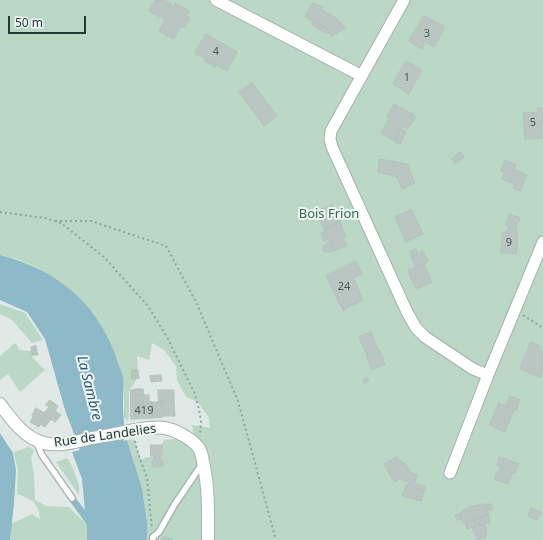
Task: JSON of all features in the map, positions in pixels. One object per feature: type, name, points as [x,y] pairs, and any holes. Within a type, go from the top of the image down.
[{"type":"main road","name":"Rue de Landelies","points":[[0,404],[20,429],[28,436],[44,443],[56,444],[76,442],[128,431],[164,427],[182,434],[200,449]]},
{"type":"main road","points":[[200,449],[207,486],[208,540]]},
{"type":"street","points":[[216,0],[362,76]]},
{"type":"street","points":[[404,0],[331,131],[330,139],[332,147],[409,316],[416,328],[425,337],[473,369],[488,375]]},
{"type":"street","points":[[450,473],[488,375],[543,242]]},
{"type":"lane","points":[[35,439],[42,454],[72,498]]},
{"type":"lane","points":[[153,538],[159,532],[175,504],[203,462]]},
{"type":"path","points":[[0,212],[45,218],[61,224],[104,257],[148,306],[167,337],[194,392],[201,422],[200,449]]},
{"type":"path","points":[[55,221],[91,221],[166,246],[196,302],[238,401],[276,540]]},
{"type":"path","points":[[515,310],[543,328]]},
{"type":"path","points":[[128,431],[147,478],[153,538]]},
{"type":"green space","name":"Bois Frion","points":[[0,0],[543,0],[543,540],[147,540],[147,522],[142,488],[127,440],[134,439],[141,459],[157,455],[164,440],[187,438],[199,444],[192,425],[210,428],[209,418],[198,402],[186,397],[177,380],[176,366],[164,350],[152,343],[149,360],[137,356],[138,377],[129,391],[128,421],[124,417],[124,390],[122,375],[38,268],[17,259],[0,255]]},
{"type":"green space","points":[[0,304],[25,313],[43,340],[32,343],[12,320],[0,314]]},
{"type":"green space","points":[[15,343],[19,350],[31,351],[33,358],[45,370],[20,392],[8,374],[0,380],[0,356]]},
{"type":"green space","points":[[29,447],[34,450],[31,458],[34,474],[35,500],[46,506],[69,507],[87,525],[87,540],[10,540],[11,524],[32,514],[40,519],[36,505],[27,498],[17,494],[18,471],[14,452]]},
{"type":"green space","points":[[67,458],[72,466],[79,485],[79,495],[56,462]]},
{"type":"water","name":"La Sambre","points":[[0,255],[20,261],[55,278],[84,303],[107,335],[123,377],[124,426],[121,427],[124,441],[127,440],[142,488],[147,522],[147,540],[87,540],[87,525],[69,500],[74,496],[85,510],[82,479],[72,452],[80,450],[65,410],[45,339],[27,312],[0,300]]},
{"type":"water","points":[[0,433],[13,453],[16,470],[10,540],[0,540]]},
{"type":"building","points":[[155,0],[164,0],[172,4],[171,6],[173,7],[175,3],[190,11],[186,16],[190,18],[184,28],[181,26],[174,39],[159,31],[166,18],[165,17],[164,19],[149,11]]},
{"type":"building","points":[[313,3],[323,7],[322,10],[338,19],[345,28],[332,36],[328,29],[305,17]]},
{"type":"building","points":[[424,16],[445,27],[434,47],[426,42],[422,49],[409,41]]},
{"type":"building","points":[[314,21],[328,29],[330,32],[328,34],[312,25]]},
{"type":"building","points":[[206,34],[237,52],[227,71],[195,53]]},
{"type":"building","points":[[206,59],[217,65],[215,67],[204,61]]},
{"type":"building","points":[[406,61],[422,70],[409,94],[393,84]]},
{"type":"building","points":[[252,83],[277,116],[264,126],[239,92]]},
{"type":"building","points":[[394,104],[416,116],[408,129],[403,126],[394,141],[381,133]]},
{"type":"building","points":[[538,108],[543,108],[543,124],[541,124],[542,138],[525,139],[523,113],[538,112]]},
{"type":"building","points":[[401,129],[406,132],[400,144],[394,141]]},
{"type":"building","points":[[460,152],[464,157],[456,164],[452,159]]},
{"type":"building","points":[[380,159],[407,164],[415,183],[402,189],[397,177],[378,172]]},
{"type":"building","points":[[505,160],[516,165],[514,169],[527,175],[520,191],[513,188],[514,184],[502,179],[505,172],[501,171]]},
{"type":"building","points":[[332,205],[340,222],[324,230],[316,212]]},
{"type":"building","points":[[411,210],[423,234],[406,242],[395,217]]},
{"type":"building","points":[[510,214],[520,218],[515,229],[517,229],[516,232],[506,232],[509,226],[506,225]]},
{"type":"building","points":[[340,221],[346,236],[343,238],[347,246],[334,251],[324,230]]},
{"type":"building","points":[[325,232],[328,239],[324,241],[321,234]]},
{"type":"building","points":[[503,232],[518,233],[516,254],[501,253]]},
{"type":"building","points":[[329,242],[334,251],[325,252],[323,250],[324,246]]},
{"type":"building","points":[[416,249],[418,254],[412,257],[410,252]]},
{"type":"building","points":[[423,251],[428,262],[416,267],[411,257]]},
{"type":"building","points":[[356,261],[362,274],[353,278],[363,300],[343,311],[326,276]]},
{"type":"building","points":[[424,264],[432,282],[416,289],[408,271]]},
{"type":"building","points":[[371,332],[385,364],[372,370],[359,337]]},
{"type":"building","points":[[531,342],[541,346],[539,350],[543,351],[543,371],[540,377],[520,369]]},
{"type":"building","points":[[36,346],[38,355],[32,355],[31,347]]},
{"type":"building","points":[[132,370],[138,370],[139,378],[132,379]]},
{"type":"building","points":[[161,375],[162,381],[151,382],[150,376]]},
{"type":"building","points":[[367,378],[369,381],[364,383],[363,380]]},
{"type":"building","points":[[135,389],[143,389],[144,395],[135,396]]},
{"type":"building","points":[[131,390],[135,390],[135,396],[131,396]]},
{"type":"building","points":[[158,390],[174,390],[174,401],[159,402]]},
{"type":"building","points":[[149,395],[149,403],[135,403],[135,396]]},
{"type":"building","points":[[131,396],[135,396],[135,419],[131,419]]},
{"type":"building","points":[[510,396],[520,400],[516,411],[506,406]]},
{"type":"building","points":[[50,400],[58,406],[55,411],[61,415],[55,422],[44,413],[49,407],[46,405]]},
{"type":"building","points":[[174,401],[175,416],[163,416],[162,402]]},
{"type":"building","points":[[152,402],[153,418],[135,419],[135,403]]},
{"type":"building","points":[[152,402],[162,402],[163,417],[153,418]]},
{"type":"building","points":[[499,403],[514,410],[505,432],[490,425]]},
{"type":"building","points":[[36,408],[46,414],[39,427],[30,422]]},
{"type":"building","points":[[45,415],[51,419],[45,427],[40,424]]},
{"type":"building","points":[[151,445],[162,445],[162,455],[160,455],[160,460],[163,460],[163,466],[152,467],[154,456],[151,456]]},
{"type":"building","points":[[397,457],[403,464],[405,463],[410,472],[417,475],[414,487],[424,491],[421,501],[402,496],[406,485],[408,485],[409,482],[400,479],[394,482],[384,464]]},
{"type":"building","points":[[500,457],[519,464],[515,473],[513,472],[508,484],[494,479],[500,469],[497,465]]},
{"type":"building","points":[[417,484],[425,487],[424,490],[416,488]]},
{"type":"building","points":[[484,504],[489,515],[463,523],[460,513],[462,512],[461,511],[470,507]]},
{"type":"building","points":[[491,504],[493,509],[487,511],[486,505]]},
{"type":"building","points":[[531,508],[541,512],[537,520],[528,516]]},
{"type":"building","points":[[461,514],[462,519],[457,520],[455,515]]},
{"type":"building","points":[[488,515],[490,522],[480,525],[478,518]]},
{"type":"building","points":[[478,518],[480,525],[476,526],[474,519]]},
{"type":"building","points":[[474,519],[476,526],[467,529],[465,523]]},
{"type":"building","points":[[485,524],[487,530],[485,530],[487,534],[485,534],[486,537],[478,540],[472,528]]},
{"type":"building","points":[[163,537],[173,539],[162,540]]}]
